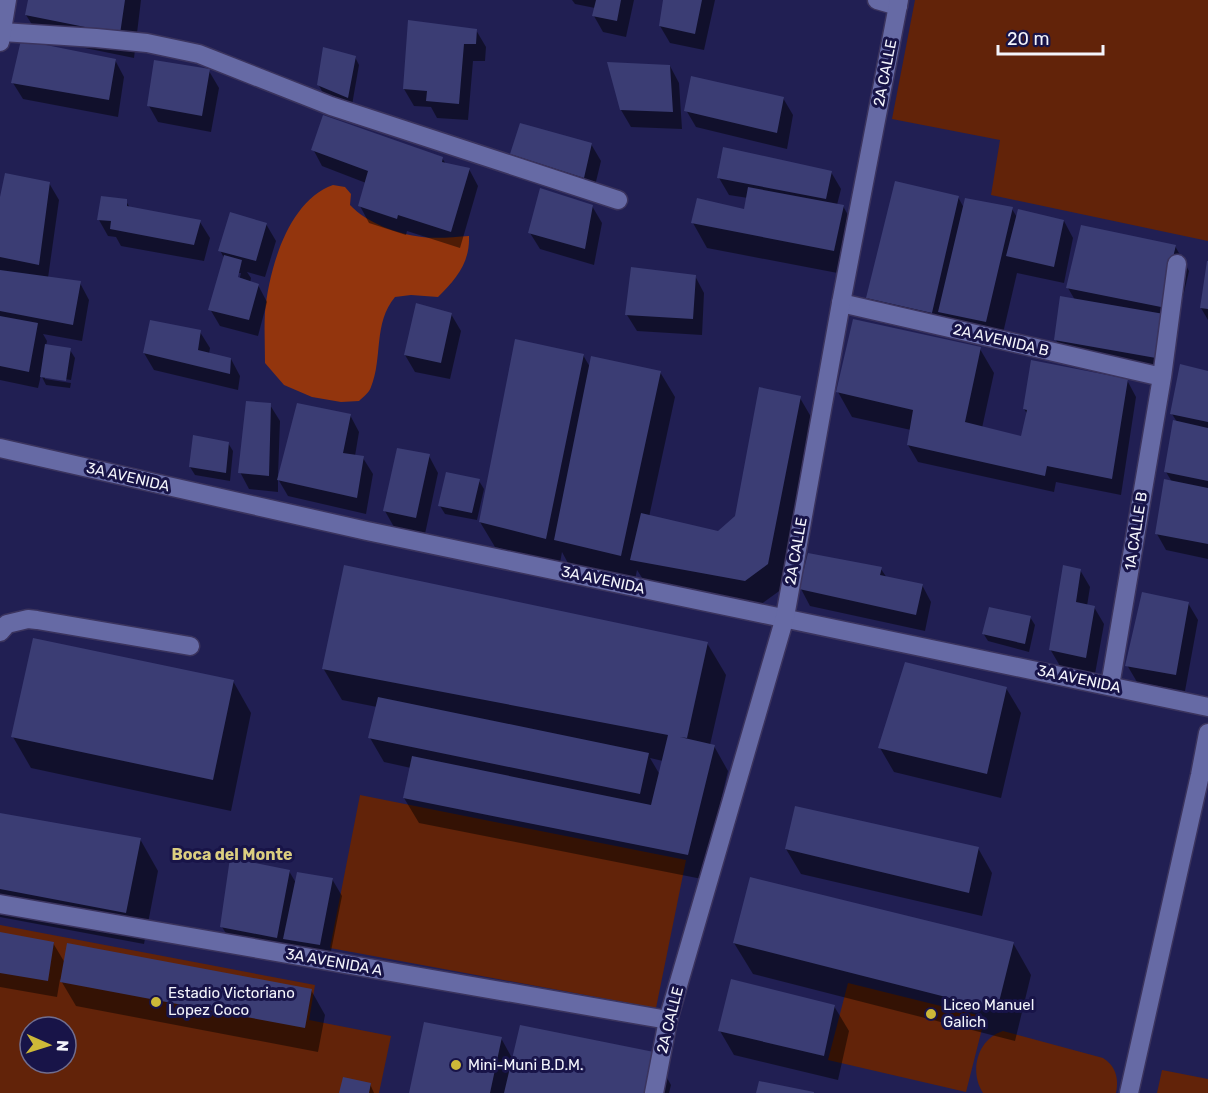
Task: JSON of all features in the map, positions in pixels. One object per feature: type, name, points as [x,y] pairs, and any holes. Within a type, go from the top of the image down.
[{"type":"street","points":[[7,0],[1,37],[96,38],[136,42],[199,54],[331,106],[618,200]]},
{"type":"street","points":[[877,0],[899,3]]},
{"type":"street","name":"2A CALLE","points":[[654,1093],[668,1020],[785,617],[841,303],[899,3]]},
{"type":"street","name":"1A CALLE B","points":[[1110,686],[1162,377],[1177,264]]},
{"type":"street","name":"2A AVENIDA B","points":[[841,303],[1162,377]]},
{"type":"street","name":"3A AVENIDA","points":[[0,448],[367,531],[1208,706]]},
{"type":"street","points":[[0,632],[7,624],[28,619],[190,646]]},
{"type":"street","points":[[1129,1093],[1208,733]]},
{"type":"street","name":"3A AVENIDA A","points":[[0,904],[668,1020]]},
{"type":"shaded area","points":[[915,0],[1208,0],[1208,241],[991,195],[1000,140],[892,119]]},
{"type":"shaded area","points":[[333,185],[345,187],[351,194],[350,205],[365,217],[393,230],[428,238],[469,236],[469,246],[461,270],[438,297],[411,295],[395,297],[388,307],[381,329],[375,376],[369,391],[359,401],[341,402],[312,397],[284,385],[265,363],[265,312],[276,257],[293,221],[304,206],[317,193]]},
{"type":"shaded area","points":[[360,795],[686,860],[656,1008],[330,948]]},
{"type":"shaded area","name":"Estadio Victoriano Lopez Coco","points":[[0,925],[315,985],[309,1020],[391,1036],[379,1093],[0,1093]]},
{"type":"shaded area","points":[[848,983],[985,1017],[966,1092],[828,1060]]},
{"type":"shaded area","points":[[1003,1031],[1103,1058],[1116,1073],[1116,1093],[983,1093],[977,1076],[978,1057],[987,1041]]},
{"type":"shaded area","points":[[1162,1070],[1208,1079],[1208,1093],[1157,1093]]},
{"type":"building","points":[[28,0],[125,0],[120,34],[25,15]]},
{"type":"building","points":[[596,0],[621,0],[617,21],[592,16]]},
{"type":"building","points":[[663,0],[702,0],[695,34],[659,26]]},
{"type":"building","points":[[408,20],[477,29],[476,44],[464,44],[459,104],[426,101],[427,91],[403,89]]},
{"type":"building","points":[[21,40],[116,59],[109,100],[11,83]]},
{"type":"building","points":[[323,47],[356,56],[348,98],[317,85]]},
{"type":"building","points":[[154,60],[210,69],[202,116],[147,106]]},
{"type":"building","points":[[607,62],[670,65],[673,112],[620,110]]},
{"type":"building","points":[[691,76],[784,97],[777,133],[684,111]]},
{"type":"building","points":[[323,115],[443,157],[442,162],[470,168],[451,232],[398,215],[397,219],[358,206],[368,171],[311,150]]},
{"type":"building","points":[[520,123],[592,143],[584,178],[510,154]]},
{"type":"building","points":[[723,147],[832,171],[826,199],[717,178]]},
{"type":"building","points":[[5,173],[50,182],[39,265],[0,257],[0,197]]},
{"type":"building","points":[[895,181],[959,196],[932,313],[866,298]]},
{"type":"building","points":[[748,187],[844,205],[834,251],[691,223],[697,198],[744,209]]},
{"type":"building","points":[[540,188],[593,205],[585,249],[528,233]]},
{"type":"building","points":[[101,196],[127,199],[127,206],[201,220],[194,245],[110,229],[111,221],[97,220]]},
{"type":"building","points":[[965,198],[1013,207],[986,322],[938,312]]},
{"type":"building","points":[[1018,209],[1064,220],[1054,267],[1006,256]]},
{"type":"building","points":[[230,212],[267,223],[256,261],[218,251]]},
{"type":"building","points":[[1081,225],[1176,245],[1161,307],[1066,288]]},
{"type":"building","points":[[224,255],[242,260],[238,277],[259,284],[249,320],[208,310]]},
{"type":"building","points":[[1208,261],[1208,309],[1200,308]]},
{"type":"building","points":[[631,267],[696,275],[693,319],[625,315]]},
{"type":"building","points":[[0,270],[81,281],[73,325],[0,311]]},
{"type":"building","points":[[1060,296],[1164,314],[1156,358],[1054,340]]},
{"type":"building","points":[[416,303],[452,313],[441,363],[404,355]]},
{"type":"building","points":[[0,316],[38,323],[29,372],[0,366]]},
{"type":"building","points":[[853,319],[981,347],[965,422],[1021,436],[1027,410],[1023,409],[1031,360],[1128,379],[1112,479],[1047,466],[1045,476],[907,445],[913,410],[836,392]]},
{"type":"building","points":[[150,320],[201,330],[198,350],[231,358],[230,374],[143,353]]},
{"type":"building","points":[[515,339],[584,354],[546,539],[479,522]]},
{"type":"building","points":[[45,344],[71,348],[66,381],[40,377]]},
{"type":"building","points":[[591,356],[661,371],[621,556],[554,540]]},
{"type":"building","points":[[1180,364],[1208,371],[1208,422],[1170,414]]},
{"type":"building","points":[[759,387],[801,396],[768,564],[745,581],[630,560],[641,513],[718,531],[735,516]]},
{"type":"building","points":[[246,401],[271,403],[269,476],[238,473]]},
{"type":"building","points":[[297,403],[351,414],[343,453],[364,456],[357,498],[277,480]]},
{"type":"building","points":[[1173,420],[1208,428],[1208,481],[1164,472]]},
{"type":"building","points":[[193,435],[229,442],[226,473],[189,467]]},
{"type":"building","points":[[397,448],[430,454],[416,518],[383,511]]},
{"type":"building","points":[[446,472],[480,479],[472,513],[438,506]]},
{"type":"building","points":[[1164,479],[1208,488],[1208,544],[1155,534]]},
{"type":"building","points":[[808,553],[882,567],[880,575],[923,584],[916,615],[799,589]]},
{"type":"building","points":[[344,565],[708,642],[687,738],[680,737],[715,745],[688,855],[403,798],[412,756],[651,805],[668,735],[322,669]]},
{"type":"building","points":[[1063,565],[1081,569],[1076,602],[1095,606],[1086,658],[1049,650]]},
{"type":"building","points":[[1142,592],[1189,602],[1176,675],[1125,666]]},
{"type":"building","points":[[989,607],[1031,616],[1025,644],[982,634]]},
{"type":"building","points":[[33,638],[234,680],[213,780],[11,737]]},
{"type":"building","points":[[905,662],[1007,687],[987,774],[878,748]]},
{"type":"building","points":[[378,697],[649,753],[640,794],[368,738]]},
{"type":"building","points":[[795,806],[979,847],[969,893],[785,849]]},
{"type":"building","points":[[0,813],[141,838],[126,913],[0,889]]},
{"type":"building","points":[[230,858],[290,870],[277,938],[220,927]]},
{"type":"building","points":[[297,872],[333,878],[320,945],[283,939]]},
{"type":"building","points":[[750,877],[1014,942],[997,1010],[733,943]]},
{"type":"building","points":[[0,932],[54,942],[48,981],[0,973]]},
{"type":"building","points":[[67,943],[312,989],[305,1028],[60,982]]},
{"type":"building","points":[[731,979],[835,1005],[824,1056],[718,1031]]},
{"type":"building","name":"Mini-Muni B.D.M.","points":[[424,1022],[502,1037],[490,1093],[409,1093]]},
{"type":"building","points":[[520,1025],[654,1052],[645,1093],[504,1093]]},
{"type":"building","points":[[343,1077],[371,1083],[369,1093],[339,1093]]},
{"type":"building","points":[[759,1081],[814,1092],[814,1093],[756,1093]]},
{"type":"place","name":"Estadio Victoriano Lopez Coco","points":[[156,1002]]},
{"type":"place","name":"Liceo Manuel Galich","points":[[931,1014]]},
{"type":"place","name":"Mini-Muni B.D.M.","points":[[456,1065]]},
{"type":"district","name":"Boca del Monte","points":[[232,854]]}]
